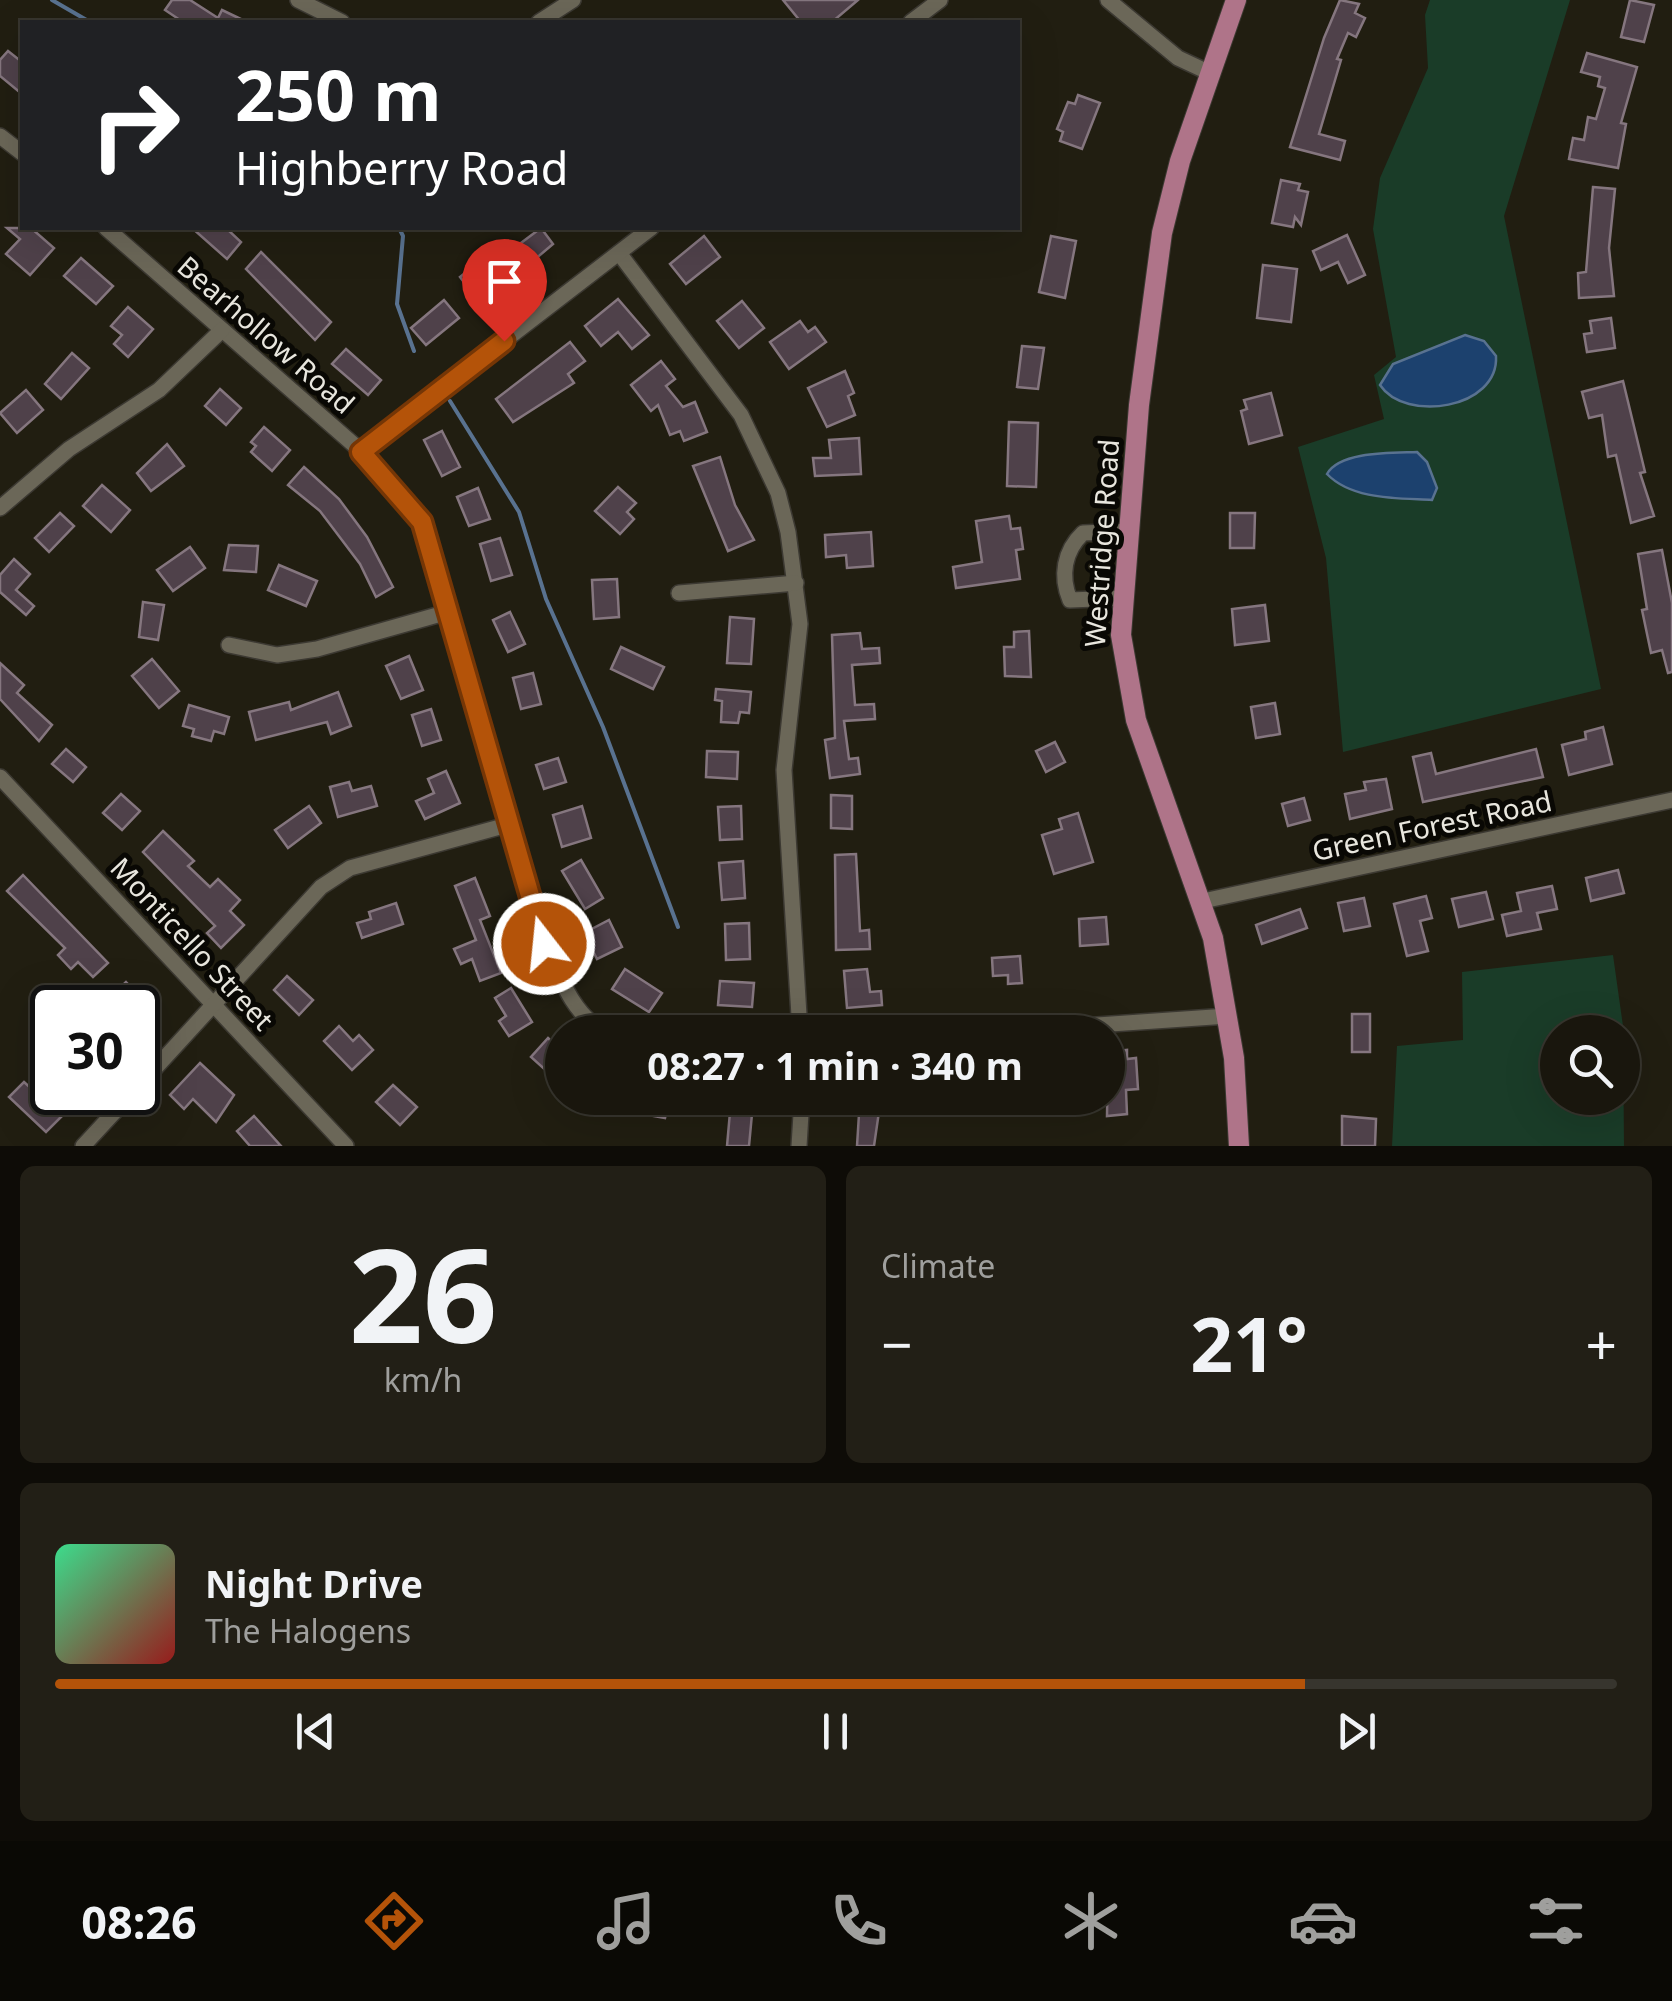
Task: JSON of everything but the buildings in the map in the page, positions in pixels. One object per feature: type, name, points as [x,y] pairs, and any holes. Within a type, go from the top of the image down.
[{"type":"main road","name":"Westridge Road","points":[[1236,0],[1170,199],[1154,281],[1121,598],[1128,693],[1203,901],[1228,1016],[1239,1146]]},
{"type":"street","points":[[298,0],[338,20]]},
{"type":"street","points":[[542,20],[573,0]]},
{"type":"street","points":[[914,20],[940,0]]},
{"type":"street","points":[[1108,0],[1178,58],[1210,73]]},
{"type":"street","points":[[0,136],[20,151]]},
{"type":"street","name":"Bearhollow Road","points":[[108,230],[361,452],[422,522],[544,944],[571,1000],[583,1015]]},
{"type":"street","points":[[361,452],[648,230]]},
{"type":"street","points":[[618,253],[741,415],[778,493],[800,624],[784,770],[799,1015]]},
{"type":"street","points":[[0,508],[69,449],[159,390],[222,330]]},
{"type":"street","points":[[1121,598],[1070,600],[1064,585],[1068,546],[1083,533],[1128,531]]},
{"type":"street","points":[[679,593],[796,583]]},
{"type":"street","points":[[229,645],[277,655],[304,651],[448,612]]},
{"type":"street","name":"Monticello Street","points":[[0,777],[346,1146]]},
{"type":"street","name":"Green Forest Road","points":[[1203,901],[1672,800]]},
{"type":"street","points":[[160,1063],[321,887],[350,868],[511,824]]},
{"type":"street","points":[[1125,1023],[1228,1016]]},
{"type":"street","points":[[83,1146],[112,1115]]},
{"type":"street","points":[[799,1146],[801,1115]]},
{"type":"green space","points":[[1430,0],[1570,0],[1504,216],[1601,689],[1343,752],[1326,558],[1298,447],[1384,419],[1374,375],[1396,357],[1373,229],[1380,178],[1428,68],[1425,15]],"holes":[[[1391,453],[1427,462],[1437,488],[1432,500],[1389,498],[1336,465]]]},
{"type":"green space","points":[[1613,955],[1621,1015],[1540,1015],[1540,1115],[1624,1115],[1624,1146],[1392,1146],[1397,1046],[1463,1040],[1462,972]]},
{"type":"water","points":[[1465,335],[1484,341],[1496,356],[1493,374],[1483,388],[1467,398],[1449,405],[1409,404],[1392,397],[1380,385],[1393,364]]},
{"type":"water","points":[[1417,452],[1427,462],[1437,488],[1432,500],[1362,493],[1327,474],[1334,466],[1355,457]]},
{"type":"waterway","points":[[52,0],[87,20]]},
{"type":"waterway","points":[[400,230],[403,236],[397,304],[414,351]]},
{"type":"waterway","points":[[450,401],[519,512],[546,599],[603,727],[678,927]]},
{"type":"route","points":[[504,341],[361,452],[408,500],[422,522],[544,944]]}]
